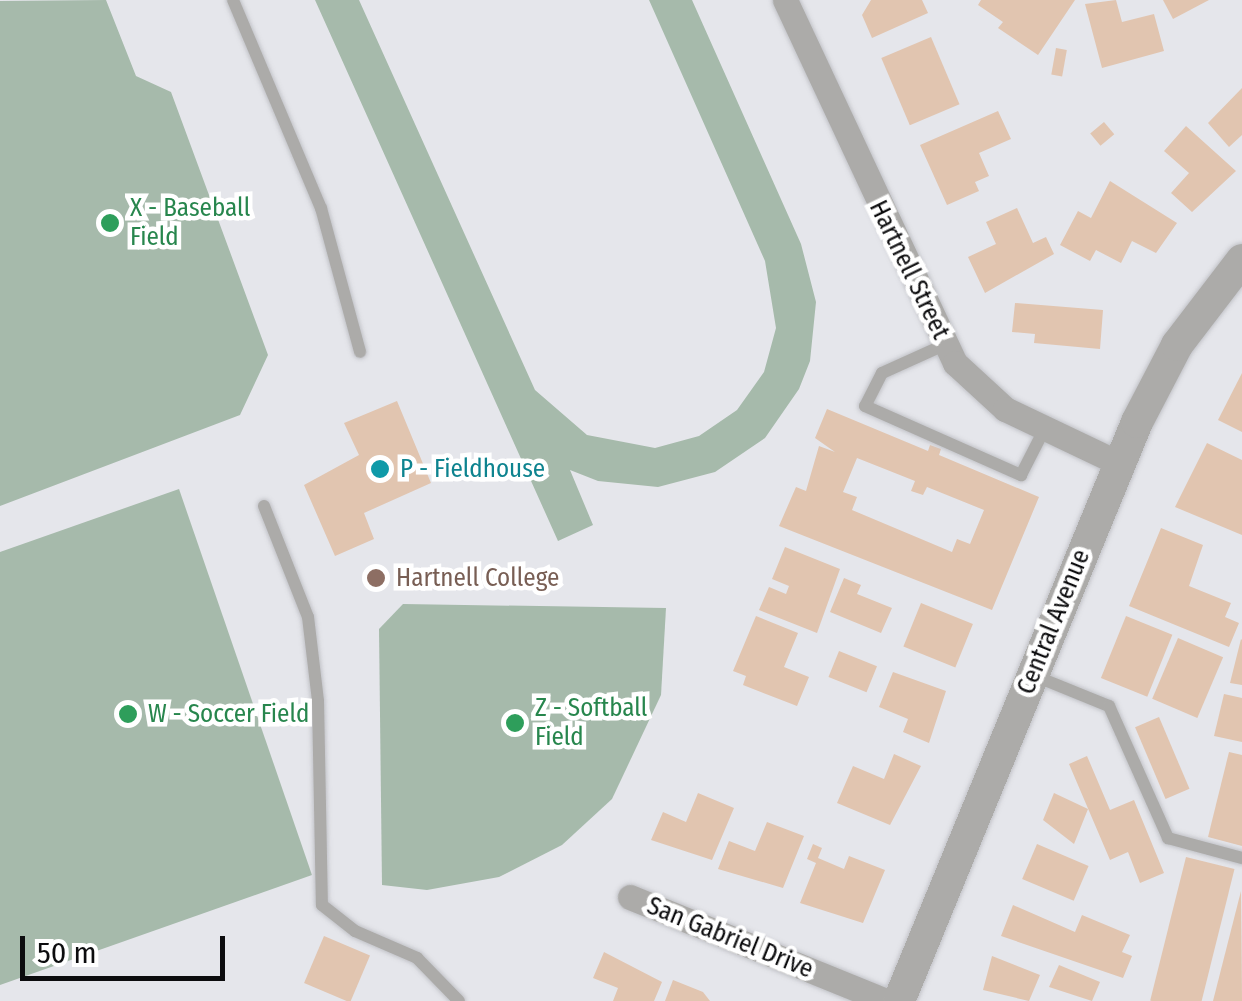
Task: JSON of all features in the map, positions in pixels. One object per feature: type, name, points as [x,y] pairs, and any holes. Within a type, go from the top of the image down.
[{"type":"street","name":"Hartnell Street","points":[[785,0],[944,345],[978,388],[1044,430],[1118,463]]},
{"type":"street","name":"Central Avenue","points":[[899,1001],[1118,463],[1177,344],[1242,260]]},
{"type":"street","name":"San Gabriel Drive","points":[[630,897],[886,1001]]},
{"type":"lane","points":[[233,0],[321,208],[360,352]]},
{"type":"lane","points":[[944,345],[882,372],[865,406],[1021,475],[1044,430]]},
{"type":"lane","points":[[264,506],[308,617],[318,701],[322,905],[355,931],[417,958],[459,1001]]},
{"type":"lane","points":[[1033,675],[1109,706],[1168,838],[1242,858]]},
{"type":"green space","name":"X - Baseball Field","points":[[106,0],[136,76],[171,92],[268,355],[240,415],[0,506],[0,1]]},
{"type":"green space","points":[[315,0],[359,0],[535,390],[587,435],[655,448],[699,436],[737,410],[764,372],[776,328],[765,261],[649,0],[692,0],[801,244],[816,302],[810,361],[799,389],[765,438],[715,472],[658,487],[598,481],[570,470],[593,525],[558,541]]},
{"type":"green space","name":"W - Soccer Field","points":[[179,489],[312,875],[0,985],[0,552]]},
{"type":"green space","name":"Z - Softball Field","points":[[403,604],[666,608],[661,695],[612,799],[562,845],[499,877],[427,890],[382,885],[379,629]]},
{"type":"building","points":[[871,0],[922,0],[928,13],[872,38],[862,15]]},
{"type":"building","points":[[981,0],[1075,0],[1038,55],[998,28],[1003,22],[978,5]]},
{"type":"building","points":[[1116,0],[1122,22],[1154,14],[1164,51],[1102,68],[1085,4]]},
{"type":"building","points":[[1163,0],[1209,0],[1173,19]]},
{"type":"building","points":[[931,37],[960,104],[910,125],[881,58]]},
{"type":"building","points":[[1056,48],[1067,50],[1062,76],[1051,75]]},
{"type":"building","points":[[1242,88],[1242,135],[1229,147],[1208,123]]},
{"type":"building","points":[[998,111],[1011,139],[979,153],[989,176],[975,182],[979,191],[947,205],[920,145]]},
{"type":"building","points":[[1104,122],[1114,134],[1100,146],[1090,134]]},
{"type":"building","points":[[1186,126],[1236,171],[1192,212],[1171,193],[1189,173],[1164,151]]},
{"type":"building","points":[[1110,181],[1177,223],[1156,253],[1132,241],[1121,263],[1096,250],[1090,261],[1060,245],[1078,211],[1091,218]]},
{"type":"building","points":[[1017,208],[1033,243],[1046,237],[1054,254],[985,293],[968,257],[996,244],[986,222]]},
{"type":"building","points":[[1015,303],[1103,310],[1100,349],[1034,343],[1035,334],[1012,332]]},
{"type":"building","points":[[1242,373],[1242,432],[1218,420]]},
{"type":"building","name":"P - Fieldhouse","points":[[397,401],[431,483],[364,513],[374,539],[335,556],[304,485],[359,455],[344,423]]},
{"type":"building","points":[[827,409],[928,451],[930,445],[941,449],[939,455],[1039,497],[992,610],[779,526],[796,487],[806,491],[819,446],[835,452],[815,438]],"holes":[[[857,458],[915,481],[911,491],[923,495],[927,487],[984,510],[970,544],[957,539],[952,552],[852,510],[857,497],[843,492]]]},
{"type":"building","points":[[1207,443],[1242,460],[1242,535],[1175,507]]},
{"type":"building","points":[[1161,528],[1203,545],[1189,586],[1231,603],[1225,617],[1239,623],[1229,647],[1129,606]]},
{"type":"building","points":[[785,547],[840,569],[817,633],[759,610],[769,587],[786,594],[789,586],[772,579]]},
{"type":"building","points":[[844,578],[861,585],[857,594],[892,608],[881,633],[830,612]]},
{"type":"building","points":[[921,603],[973,624],[955,668],[903,647]]},
{"type":"building","points":[[756,616],[798,633],[784,667],[809,677],[797,706],[743,685],[746,676],[733,671]]},
{"type":"building","points":[[1126,616],[1172,635],[1147,697],[1101,678]]},
{"type":"building","points":[[1178,638],[1223,657],[1197,718],[1152,699]]},
{"type":"building","points":[[1242,640],[1242,685],[1230,683]]},
{"type":"building","points":[[839,651],[877,666],[867,692],[829,677]]},
{"type":"building","points":[[893,672],[946,691],[929,743],[903,732],[908,719],[879,707]]},
{"type":"building","points":[[1224,694],[1242,698],[1242,742],[1214,736]]},
{"type":"building","points":[[1159,717],[1189,789],[1166,799],[1135,727]]},
{"type":"building","points":[[1229,752],[1242,755],[1242,846],[1208,837]]},
{"type":"building","points":[[894,754],[921,766],[890,825],[837,803],[853,766],[884,779]]},
{"type":"building","points":[[1087,756],[1110,810],[1134,800],[1164,873],[1140,883],[1128,852],[1110,860],[1069,764]]},
{"type":"building","points":[[698,793],[734,808],[712,860],[651,840],[663,812],[686,822]]},
{"type":"building","points":[[1054,793],[1088,809],[1074,844],[1043,820]]},
{"type":"building","points":[[767,822],[804,836],[783,888],[718,869],[729,841],[755,851]]},
{"type":"building","points":[[813,844],[822,848],[818,858],[844,869],[849,856],[885,870],[863,923],[800,903],[816,863],[807,859]]},
{"type":"building","points":[[1037,844],[1089,866],[1074,901],[1022,879]]},
{"type":"building","points":[[1186,857],[1235,869],[1202,1001],[1150,1001]]},
{"type":"building","points":[[1241,891],[1242,1001],[1213,1001]]},
{"type":"building","points":[[1013,905],[1075,932],[1082,915],[1130,935],[1122,952],[1132,956],[1123,978],[1001,936]]},
{"type":"building","points":[[324,936],[370,956],[351,1001],[304,983]]},
{"type":"building","points":[[604,952],[662,982],[654,1001],[613,1001],[618,988],[593,978]]},
{"type":"building","points":[[992,956],[1040,975],[1029,1001],[983,990]]},
{"type":"building","points":[[1059,965],[1100,982],[1092,1001],[1049,987]]},
{"type":"building","points":[[673,980],[703,992],[710,1001],[665,1001]]},
{"type":"place","name":"X - Baseball Field","points":[[110,223]]},
{"type":"place","name":"P - Fieldhouse","points":[[380,469]]},
{"type":"place","name":"Hartnell College","points":[[376,578]]},
{"type":"place","name":"W - Soccer Field","points":[[128,714]]},
{"type":"place","name":"Z - Softball Field","points":[[515,723]]}]
